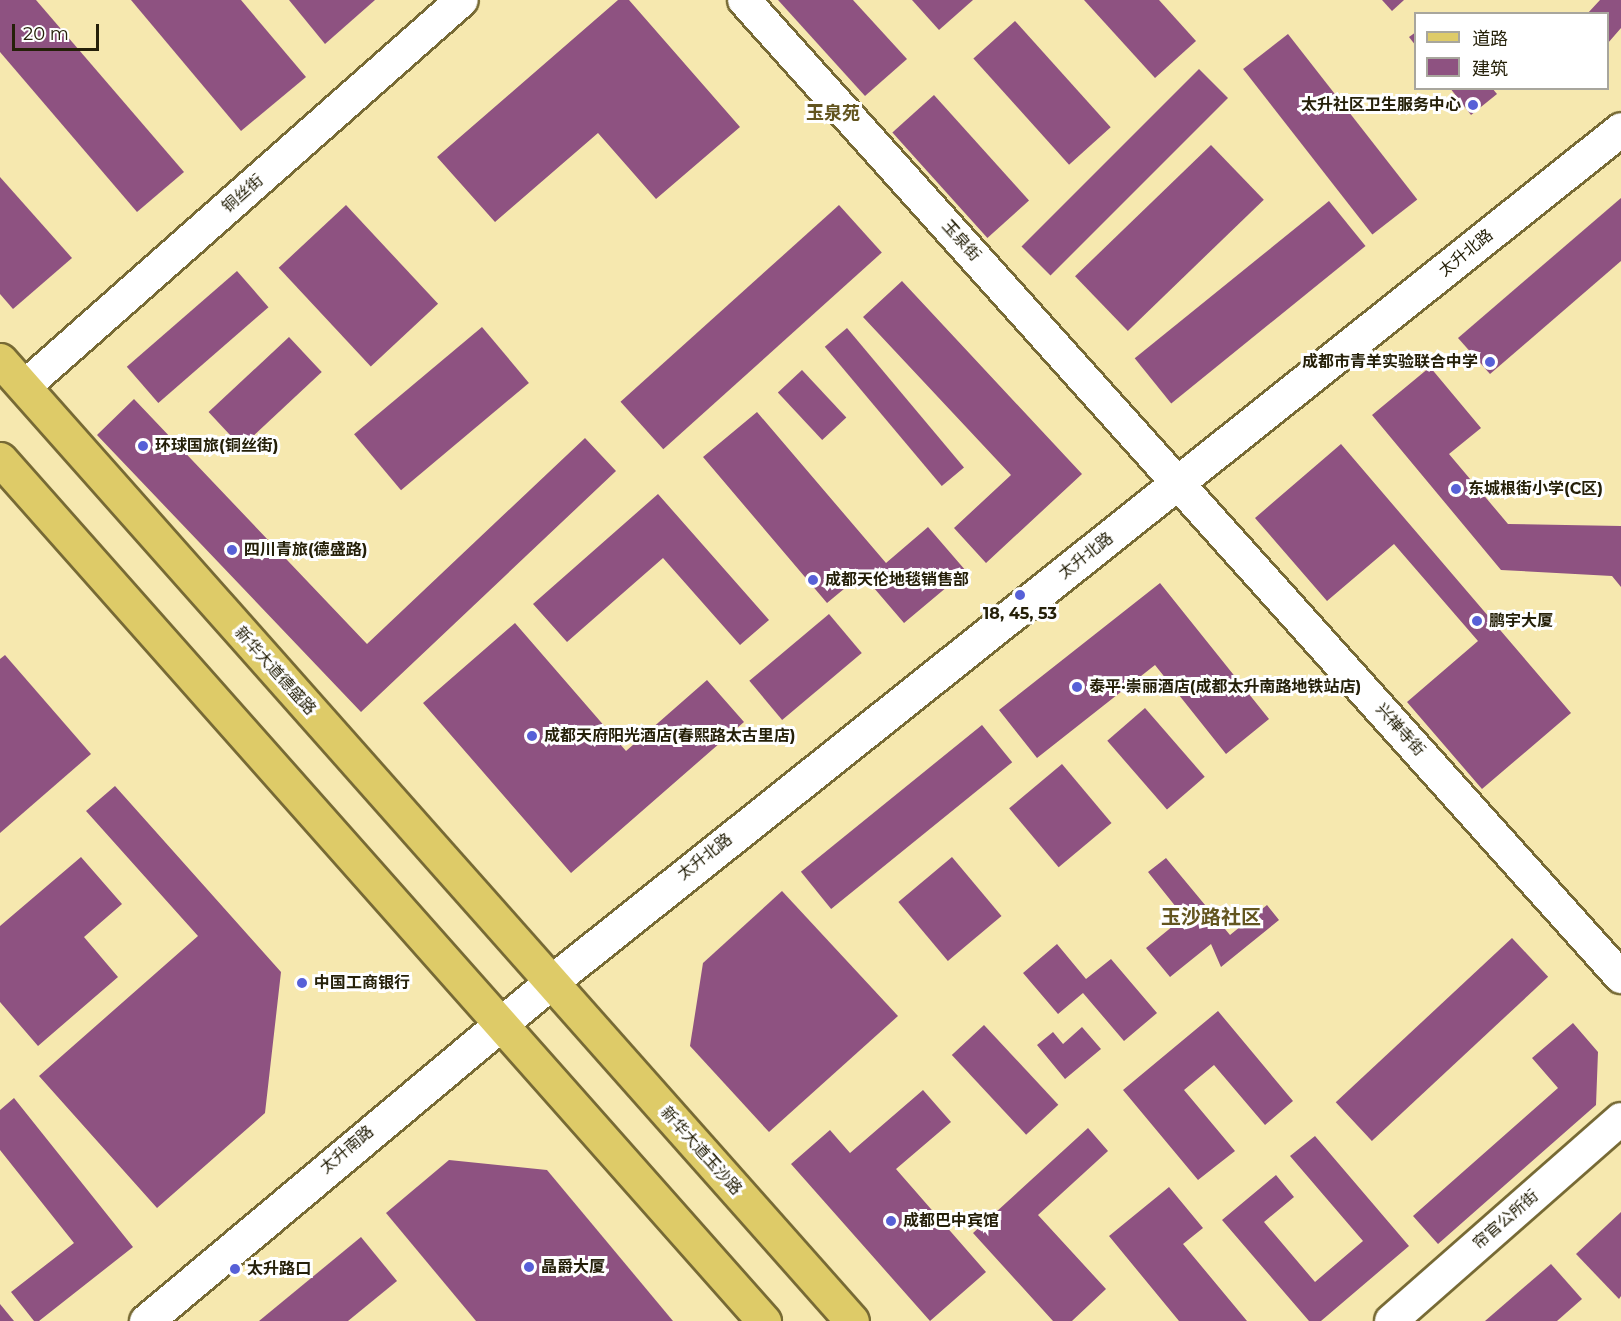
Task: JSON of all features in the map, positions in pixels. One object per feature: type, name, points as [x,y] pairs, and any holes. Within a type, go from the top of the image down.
[{"type":"main road","name":"太升北路","points":[[551,981],[1621,129]]},
{"type":"main road","name":"新华大道德盛路","points":[[0,360],[551,981]]},
{"type":"main road","points":[[0,459],[764,1321]]},
{"type":"main road","name":"太升南路","points":[[146,1321],[551,981]]},
{"type":"main road","name":"新华大道玉沙路","points":[[551,981],[852,1321]]},
{"type":"street","name":"铜丝街","points":[[24,387],[462,0]]},
{"type":"street","name":"玉泉街","points":[[744,0],[1179,482]]},
{"type":"street","name":"兴禅寺街","points":[[1179,482],[1621,977]]},
{"type":"street","name":"帘官公所街","points":[[1391,1321],[1621,1119]]},
{"type":"building","points":[[0,0],[36,0],[184,172],[137,212],[0,52]]},
{"type":"building","points":[[131,0],[241,0],[306,77],[241,131]]},
{"type":"building","points":[[289,0],[375,0],[325,44]]},
{"type":"building","points":[[618,0],[629,0],[740,127],[656,199],[598,133],[495,222],[437,157]]},
{"type":"building","points":[[778,0],[853,0],[907,59],[865,96]]},
{"type":"building","points":[[912,0],[973,0],[939,30]]},
{"type":"building","points":[[1084,0],[1159,0],[1196,41],[1155,78]]},
{"type":"building","points":[[1382,0],[1404,0],[1392,11]]},
{"type":"building","points":[[1600,0],[1621,0],[1621,28],[1609,42],[1609,12],[1589,12]]},
{"type":"building","points":[[1015,21],[1111,127],[1069,165],[973,58]]},
{"type":"building","points":[[1414,33],[1414,43],[1409,37]]},
{"type":"building","points":[[1288,34],[1417,199],[1372,235],[1243,69]]},
{"type":"building","points":[[1199,69],[1228,98],[1051,275],[1022,246]]},
{"type":"building","name":"太升社区卫生服务中心","points":[[1452,90],[1494,90],[1497,94],[1471,115]]},
{"type":"building","points":[[934,95],[1029,201],[987,238],[892,132]]},
{"type":"building","points":[[1211,145],[1264,200],[1128,331],[1075,276]]},
{"type":"building","points":[[0,177],[72,258],[13,309],[0,294]]},
{"type":"building","points":[[1621,198],[1621,261],[1490,374],[1458,338]]},
{"type":"building","points":[[1329,201],[1366,246],[1171,403],[1135,358]]},
{"type":"building","points":[[346,205],[438,304],[371,366],[279,268]]},
{"type":"building","points":[[839,205],[882,253],[663,449],[621,402]]},
{"type":"building","points":[[237,271],[268,307],[158,403],[127,367]]},
{"type":"building","points":[[902,281],[1082,474],[986,563],[954,528],[1011,475],[863,317]]},
{"type":"building","points":[[482,327],[529,383],[401,490],[354,434]]},
{"type":"building","points":[[847,328],[964,467],[942,486],[825,347]]},
{"type":"building","points":[[289,337],[322,372],[241,447],[209,412]]},
{"type":"building","name":"东城根街小学(C区)","points":[[1430,367],[1481,428],[1449,454],[1508,524],[1621,526],[1621,587],[1612,576],[1501,570],[1372,415]]},
{"type":"building","points":[[802,370],[846,418],[822,440],[778,393]]},
{"type":"building","points":[[134,399],[367,644],[585,438],[616,471],[361,712],[97,435]]},
{"type":"building","points":[[757,412],[886,563],[928,527],[966,571],[904,623],[862,574],[827,603],[703,457]]},
{"type":"building","name":"鹏宇大厦","points":[[1341,444],[1571,713],[1482,789],[1407,702],[1478,641],[1394,544],[1327,601],[1255,518]]},
{"type":"building","points":[[658,494],[769,620],[740,645],[663,558],[567,642],[533,604]]},
{"type":"building","name":"泰平·崇丽酒店(成都太升南路地铁站店)","points":[[1160,583],[1269,719],[1226,754],[1155,665],[1037,758],[999,710]]},
{"type":"building","points":[[829,614],[862,653],[782,720],[749,681]]},
{"type":"building","name":"成都天府阳光酒店(春熙路太古里店)","points":[[515,623],[626,751],[707,680],[744,722],[571,873],[423,703]]},
{"type":"building","points":[[5,655],[91,754],[0,833],[0,659]]},
{"type":"building","points":[[1145,708],[1205,777],[1167,809],[1107,741]]},
{"type":"building","points":[[982,725],[1012,762],[831,909],[801,872]]},
{"type":"building","points":[[1062,764],[1111,823],[1059,867],[1009,808]]},
{"type":"building","points":[[115,786],[281,972],[265,1113],[157,1208],[39,1076],[198,936],[86,811]]},
{"type":"building","points":[[81,857],[122,904],[84,937],[118,977],[38,1046],[0,1002],[0,926]]},
{"type":"building","points":[[952,857],[1001,916],[948,961],[898,902]]},
{"type":"building","points":[[1166,858],[1230,935],[1267,905],[1279,920],[1221,967],[1211,944],[1170,977],[1146,948],[1184,917],[1148,872]]},
{"type":"building","points":[[782,891],[898,1016],[769,1132],[690,1046],[703,963]]},
{"type":"building","points":[[1512,938],[1548,977],[1372,1141],[1336,1102]]},
{"type":"building","points":[[1057,944],[1086,979],[1111,959],[1157,1013],[1124,1041],[1083,993],[1058,1014],[1023,973]]},
{"type":"building","points":[[1218,1011],[1293,1101],[1265,1125],[1214,1065],[1184,1090],[1235,1151],[1198,1180],[1123,1090]]},
{"type":"building","points":[[1573,1023],[1598,1052],[1596,1105],[1438,1244],[1413,1216],[1558,1088],[1532,1058]]},
{"type":"building","points":[[984,1025],[1058,1105],[1026,1135],[952,1055]]},
{"type":"building","points":[[1082,1027],[1101,1049],[1065,1079],[1037,1045],[1053,1032],[1063,1044]]},
{"type":"building","name":"成都巴中宾馆","points":[[923,1090],[951,1122],[896,1169],[986,1272],[930,1321],[791,1164],[830,1130],[850,1153]]},
{"type":"building","points":[[14,1098],[133,1247],[39,1321],[34,1321],[11,1292],[74,1243],[0,1150],[0,1110]]},
{"type":"building","points":[[1088,1128],[1108,1151],[1038,1215],[1106,1289],[1072,1321],[1053,1321],[973,1233]]},
{"type":"building","points":[[1315,1136],[1409,1246],[1321,1321],[1309,1321],[1222,1220],[1276,1175],[1294,1197],[1264,1222],[1315,1282],[1363,1241],[1290,1156]]},
{"type":"building","name":"晶爵大厦","points":[[449,1160],[547,1170],[673,1321],[476,1321],[386,1213]]},
{"type":"building","points":[[1169,1187],[1203,1228],[1183,1244],[1247,1321],[1179,1321],[1109,1236]]},
{"type":"building","points":[[1621,1212],[1621,1296],[1619,1299],[1576,1254]]},
{"type":"building","points":[[361,1237],[397,1281],[348,1321],[259,1321]]},
{"type":"building","points":[[1551,1264],[1582,1299],[1557,1321],[1485,1321]]},
{"type":"building","points":[[0,1304],[14,1321],[0,1321]]},
{"type":"place","name":"太升社区卫生服务中心","points":[[1473,105]]},
{"type":"place","name":"成都市青羊实验联合中学","points":[[1490,362]]},
{"type":"place","name":"环球国旅(铜丝街)","points":[[143,446]]},
{"type":"place","name":"东城根街小学(C区)","points":[[1456,489]]},
{"type":"place","name":"四川青旅(德盛路)","points":[[232,550]]},
{"type":"place","name":"成都天伦地毯销售部","points":[[813,580]]},
{"type":"place","name":"18, 45, 53","points":[[1020,595]]},
{"type":"place","name":"鹏宇大厦","points":[[1477,621]]},
{"type":"place","name":"泰平·崇丽酒店(成都太升南路地铁站店)","points":[[1077,687]]},
{"type":"place","name":"成都天府阳光酒店(春熙路太古里店)","points":[[532,736]]},
{"type":"place","name":"中国工商银行","points":[[302,983]]},
{"type":"place","name":"成都巴中宾馆","points":[[891,1221]]},
{"type":"place","name":"晶爵大厦","points":[[529,1267]]},
{"type":"place","name":"太升路口","points":[[235,1269]]},
{"type":"district","name":"玉泉苑","points":[[833,113]]},
{"type":"district","name":"玉沙路社区","points":[[1211,917]]}]
